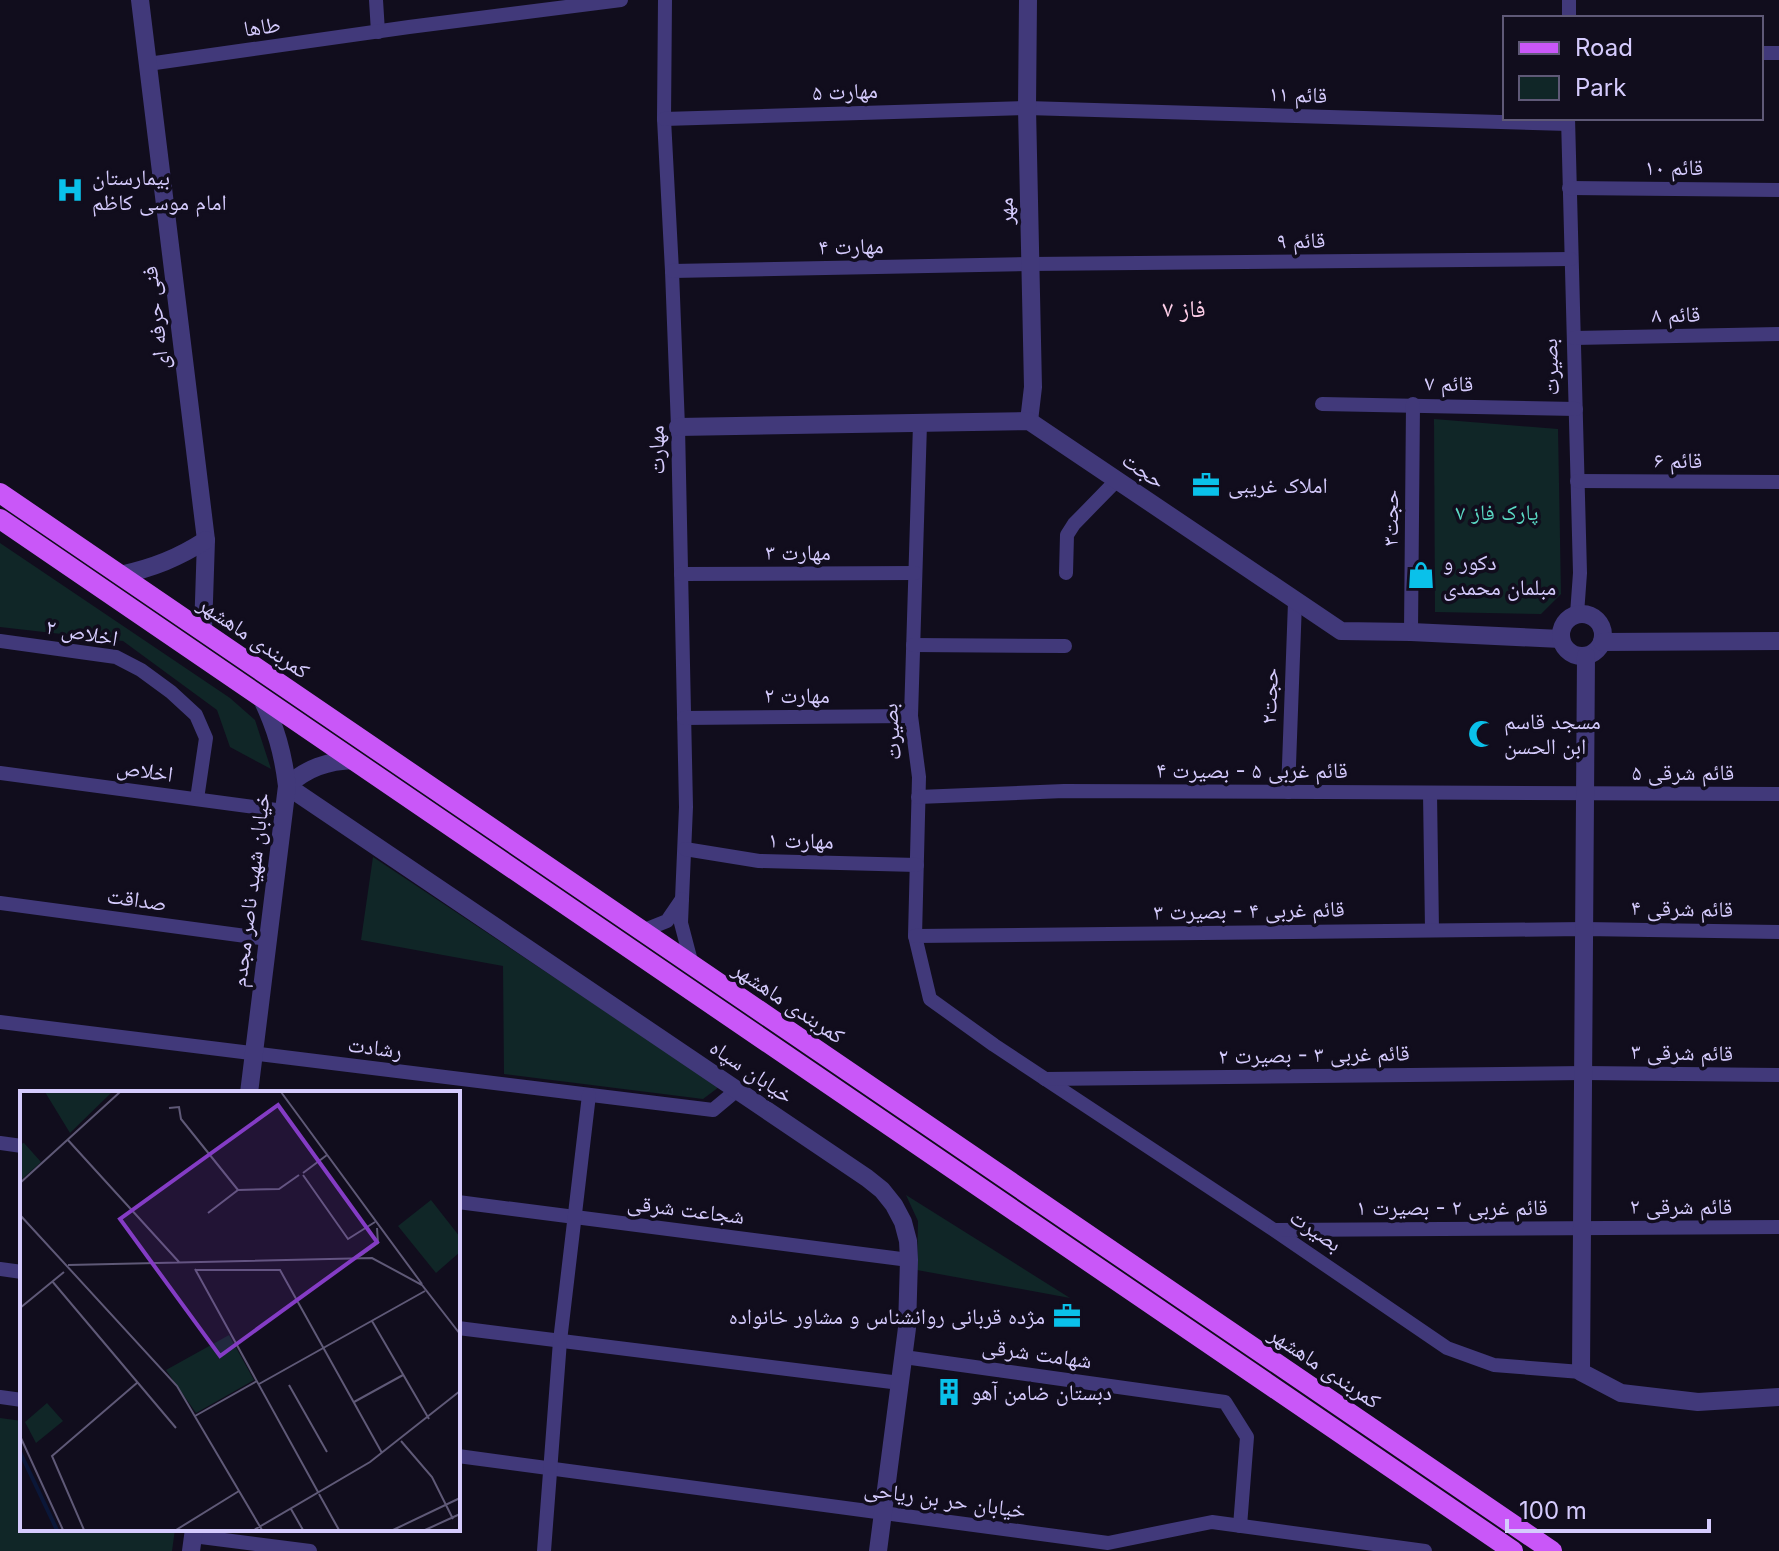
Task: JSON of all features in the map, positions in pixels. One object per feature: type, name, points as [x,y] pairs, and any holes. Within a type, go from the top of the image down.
[{"type":"main road","name":"کمربندی ماهشهر","points":[[0,493],[1552,1551]]},
{"type":"main road","name":"کمربندی ماهشهر","points":[[0,519],[1513,1551]]},
{"type":"street","name":"فنی حرفه ای","points":[[140,0],[206,540],[203,631]]},
{"type":"street","points":[[376,0],[378,32]]},
{"type":"street","name":"طاها","points":[[148,64],[621,0]]},
{"type":"street","name":"مهارت","points":[[665,0],[664,119],[678,427],[684,718],[685,849],[681,923],[692,965]]},
{"type":"street","name":"مهر","points":[[1028,0],[1033,387],[1029,421]]},
{"type":"street","name":"مهارت ۵","points":[[664,119],[1027,108]]},
{"type":"street","name":"قائم ۱۱","points":[[1027,108],[1503,119]]},
{"type":"street","name":"قائم ۱۱","points":[[1526,120],[1568,121]]},
{"type":"street","name":"بصیرت","points":[[1568,121],[1580,573],[1577,614]]},
{"type":"street","name":"قائم ۱۰","points":[[1569,188],[1779,190]]},
{"type":"street","name":"قائم ۹","points":[[1030,264],[1571,259]]},
{"type":"street","name":"مهارت ۴","points":[[672,271],[1030,264]]},
{"type":"street","name":"قائم ۸","points":[[1574,338],[1779,334]]},
{"type":"street","name":"قائم ۷","points":[[1322,404],[1576,409]]},
{"type":"street","name":"حجت۳","points":[[1411,632],[1413,404]]},
{"type":"street","points":[[678,427],[1029,421]]},
{"type":"street","name":"حجت","points":[[1029,421],[1341,631],[1561,639]]},
{"type":"street","name":"بصیرت","points":[[920,424],[911,716],[919,777],[915,936],[930,999],[967,1027],[1447,1348],[1494,1365],[1581,1372]]},
{"type":"street","points":[[1066,573],[1067,535],[1116,481]]},
{"type":"street","name":"قائم ۶","points":[[1577,481],[1779,482]]},
{"type":"street","points":[[120,575],[182,556],[206,540]]},
{"type":"street","name":"مهارت ۳","points":[[681,574],[915,573]]},
{"type":"street","name":"حجت۲","points":[[1288,792],[1295,602]]},
{"type":"street","points":[[1577,614],[1590,615],[1602,629],[1602,642],[1596,651],[1586,656],[1573,654],[1561,639],[1560,633],[1566,621],[1577,614]]},
{"type":"street","name":"اخلاص ۲","points":[[0,641],[116,657],[141,670],[171,692],[196,715],[206,738],[197,799]]},
{"type":"street","points":[[1602,642],[1779,641]]},
{"type":"street","points":[[913,645],[1065,646]]},
{"type":"street","points":[[1586,656],[1581,1372],[1621,1393],[1698,1402],[1779,1397]]},
{"type":"street","name":"خیابان شهید ناصر مجدم","points":[[249,1091],[287,786],[284,755],[275,725],[261,697]]},
{"type":"street","name":"مهارت ۲","points":[[684,718],[911,716]]},
{"type":"street","points":[[287,786],[318,766],[354,760]]},
{"type":"street","name":"اخلاص","points":[[0,773],[284,811]]},
{"type":"street","name":"خیابان سپاه","points":[[287,786],[867,1178],[894,1205],[908,1241],[907,1328],[878,1551]]},
{"type":"street","name":"قائم غربی ۵ - بصیرت ۴","points":[[918,797],[1064,791],[1586,794]]},
{"type":"street","points":[[1430,793],[1432,930]]},
{"type":"street","name":"قائم شرقی ۵","points":[[1586,794],[1779,794]]},
{"type":"street","name":"مهارت ۱","points":[[685,849],[759,861],[917,865]]},
{"type":"street","points":[[642,931],[667,921],[682,899]]},
{"type":"street","name":"صداقت","points":[[0,903],[268,939]]},
{"type":"street","name":"قائم غربی ۴ - بصیرت ۳","points":[[915,936],[1584,929]]},
{"type":"street","name":"قائم شرقی ۴","points":[[1584,929],[1779,932]]},
{"type":"street","name":"رشادت","points":[[0,1022],[713,1110],[737,1090]]},
{"type":"street","name":"قائم شرقی ۳","points":[[1584,1073],[1779,1075]]},
{"type":"street","name":"قائم غربی ۳ - بصیرت ۲","points":[[1045,1079],[1584,1073]]},
{"type":"street","points":[[544,1551],[560,1341],[589,1095]]},
{"type":"street","points":[[0,1143],[20,1146]]},
{"type":"street","name":"شجاعت شرقی","points":[[460,1202],[909,1260]]},
{"type":"street","name":"قائم شرقی ۲","points":[[1583,1228],[1779,1227]]},
{"type":"street","name":"قائم غربی ۲ - بصیرت ۱","points":[[1274,1230],[1583,1228]]},
{"type":"street","points":[[0,1269],[20,1272]]},
{"type":"street","points":[[460,1328],[900,1383]]},
{"type":"street","name":"شهامت شرقی","points":[[904,1357],[1225,1402],[1247,1437],[1240,1526]]},
{"type":"street","points":[[0,1397],[20,1400]]},
{"type":"street","name":"خیابان حر بن ریاحی","points":[[460,1456],[883,1513],[1110,1548],[1212,1522],[1332,1545],[1425,1551]]},
{"type":"street","points":[[192,1539],[310,1551]]},
{"type":"green space","name":"پارک فاز ۷","points":[[1434,419],[1558,429],[1561,594],[1541,614],[1435,612]]},
{"type":"green space","points":[[0,543],[230,698],[255,720],[271,769],[230,747],[217,710],[123,641],[0,627]]},
{"type":"green space","points":[[373,857],[719,1087],[703,1099],[504,1074],[503,966],[361,940]]},
{"type":"green space","points":[[906,1195],[1070,1298],[917,1270],[918,1221]]},
{"type":"green space","points":[[0,1418],[20,1421],[20,1531],[175,1531],[172,1551],[0,1551]]},
{"type":"place","name":"بیمارستان امام موسی کاظم","points":[[70,190]]},
{"type":"place","name":"املاک غریبی","points":[[1206,485]]},
{"type":"place","name":"دکور و مبلمان محمدی","points":[[1421,575]]},
{"type":"place","name":"مسجد قاسم ابن الحسن","points":[[1482,734]]},
{"type":"place","name":"مژده قربانی روانشناس و مشاور خانواده","points":[[1067,1316]]},
{"type":"place","name":"دبستان ضامن آهو","points":[[949,1392]]},
{"type":"district","name":"فاز ۷","points":[[1184,308]]}]
